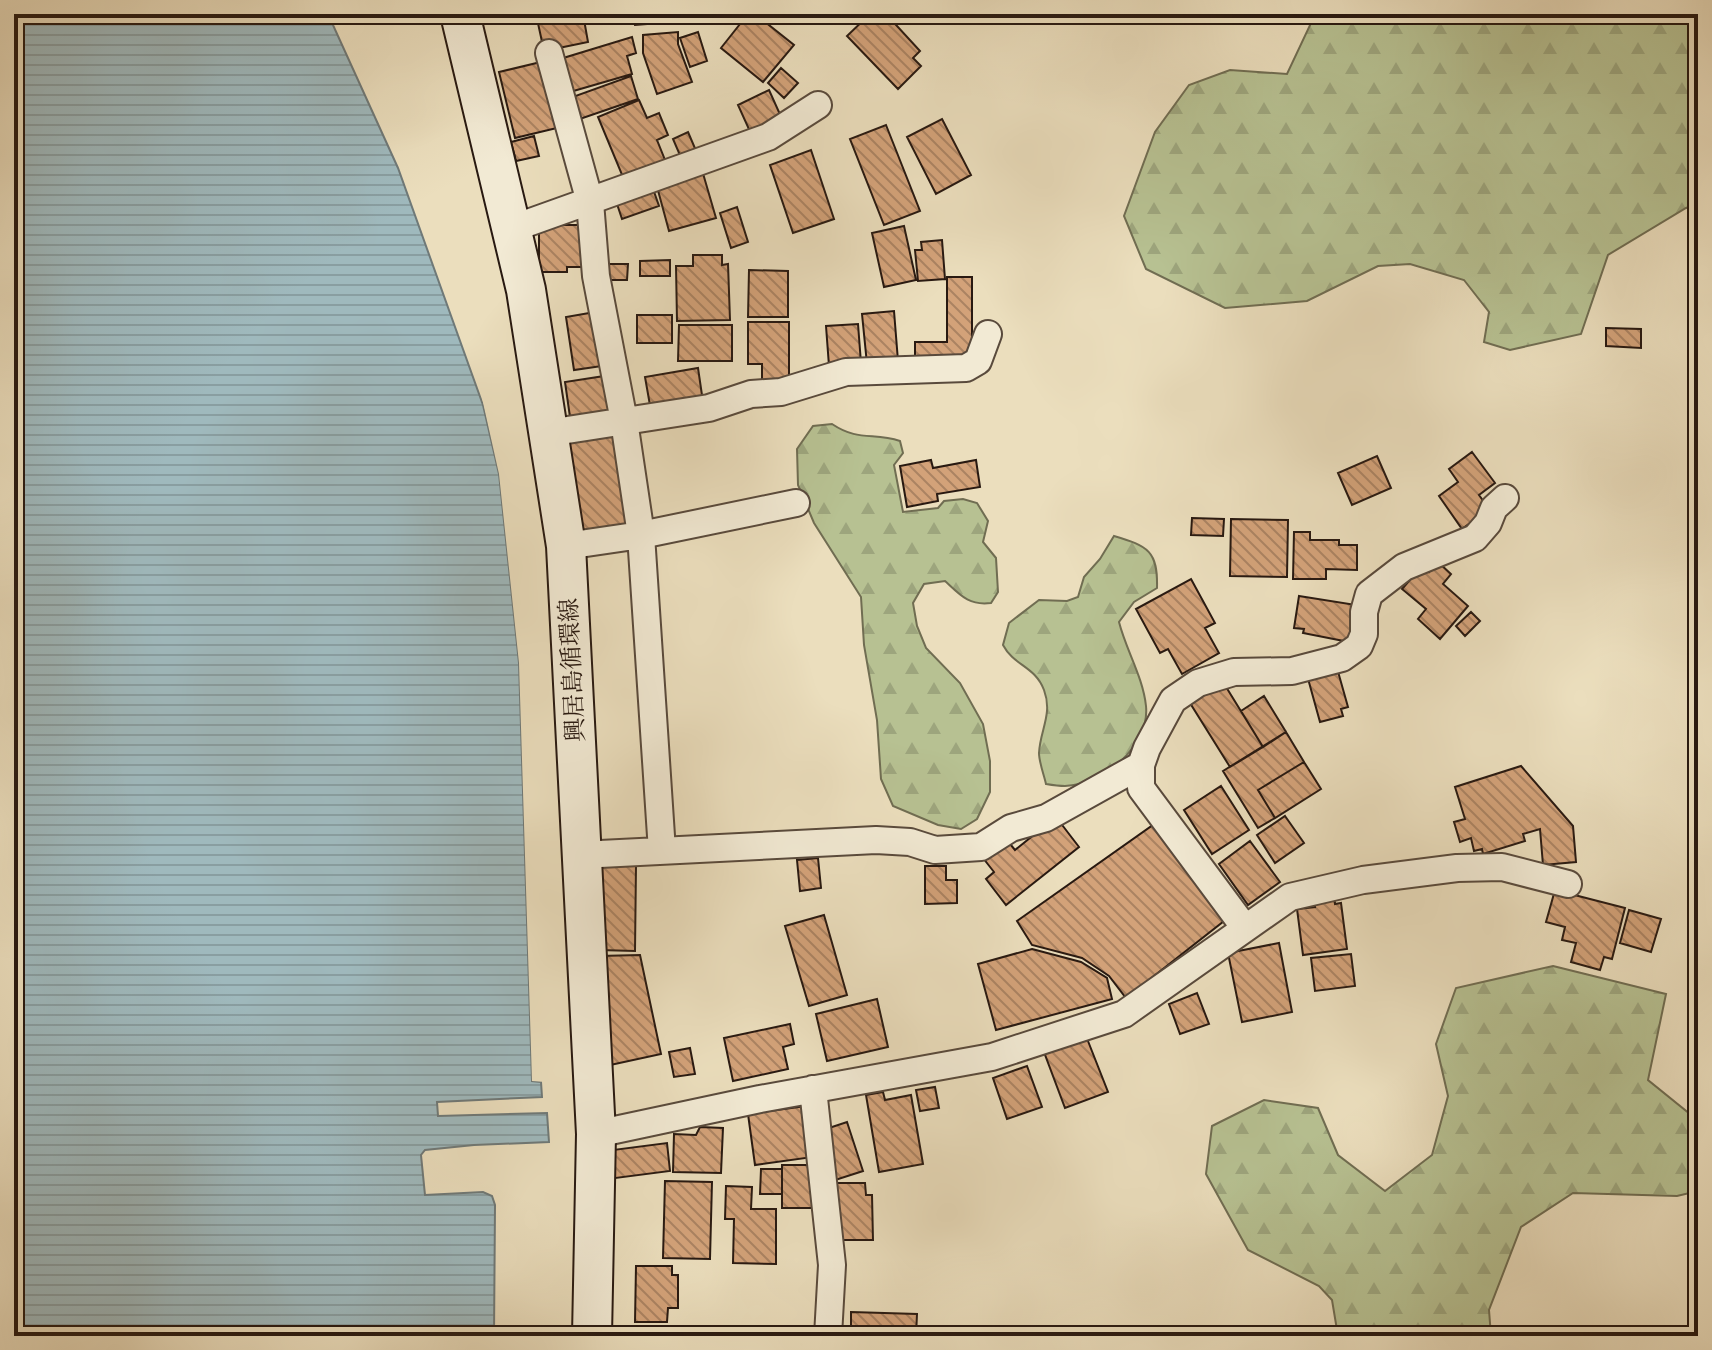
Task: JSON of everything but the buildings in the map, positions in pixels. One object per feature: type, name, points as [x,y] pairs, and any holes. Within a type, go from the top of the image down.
[{"type":"main road","name":"興居島循環線","points":[[460,14],[526,290],[566,546],[596,1134],[592,1336]]},
{"type":"street","points":[[549,53],[590,202],[596,276],[624,421],[641,535],[662,851]]},
{"type":"street","points":[[511,229],[768,137],[818,105]]},
{"type":"street","points":[[548,433],[709,408],[751,394],[781,392],[846,372],[966,368],[978,361],[988,334]]},
{"type":"street","points":[[1245,928],[1141,788],[1141,765],[1160,720],[1173,700],[1198,683],[1234,672],[1292,671],[1342,658],[1359,646],[1364,634],[1364,612],[1369,594],[1404,567],[1475,538],[1488,523],[1494,508],[1505,498]]},
{"type":"street","points":[[566,546],[641,535],[796,503]]},
{"type":"street","points":[[580,855],[876,840],[910,842],[935,850],[981,847],[1011,828],[1046,818],[1141,765]]},
{"type":"street","points":[[596,1134],[813,1089],[992,1057],[1124,1014],[1290,897],[1363,880],[1457,868],[1502,867],[1568,884]]},
{"type":"street","points":[[813,1089],[832,1265],[828,1336]]},
{"type":"green space","points":[[1310,14],[1698,14],[1698,204],[1686,208],[1608,255],[1581,334],[1510,350],[1484,342],[1489,312],[1464,280],[1410,264],[1378,266],[1307,301],[1225,308],[1146,269],[1124,216],[1155,132],[1189,85],[1230,70],[1287,74],[1312,21]]},
{"type":"green space","points":[[832,424],[858,435],[900,441],[903,453],[894,465],[903,512],[938,508],[944,501],[963,499],[977,503],[988,521],[983,542],[996,558],[998,592],[991,603],[971,601],[945,581],[924,584],[913,603],[917,626],[926,648],[960,683],[983,724],[990,761],[990,792],[977,819],[961,829],[938,825],[893,806],[881,779],[877,720],[864,645],[861,597],[814,523],[798,485],[797,449],[813,426]]},
{"type":"green space","points":[[1114,536],[1149,552],[1157,576],[1157,588],[1134,602],[1119,622],[1142,685],[1145,721],[1132,749],[1108,771],[1080,784],[1046,784],[1039,753],[1047,714],[1044,690],[1035,676],[1003,645],[1009,623],[1039,600],[1067,601],[1078,597],[1084,577]]},
{"type":"green space","points":[[1553,966],[1666,994],[1648,1080],[1690,1114],[1698,1115],[1698,1191],[1677,1196],[1573,1193],[1521,1227],[1489,1310],[1491,1336],[1338,1336],[1332,1300],[1319,1286],[1248,1250],[1206,1174],[1212,1126],[1264,1100],[1318,1108],[1338,1155],[1385,1191],[1432,1155],[1448,1096],[1436,1044],[1456,988]]},
{"type":"water","points":[[14,14],[328,14],[398,168],[483,405],[499,474],[519,663],[532,1081],[541,1082],[542,1097],[437,1102],[438,1116],[547,1113],[549,1142],[474,1145],[425,1150],[421,1155],[425,1195],[483,1192],[492,1196],[495,1205],[494,1336],[14,1336]]},
{"type":"pier","points":[[478,380],[487,404],[503,474],[523,662],[536,1077],[543,1078],[545,1082],[532,1081],[519,663],[499,474]]}]
